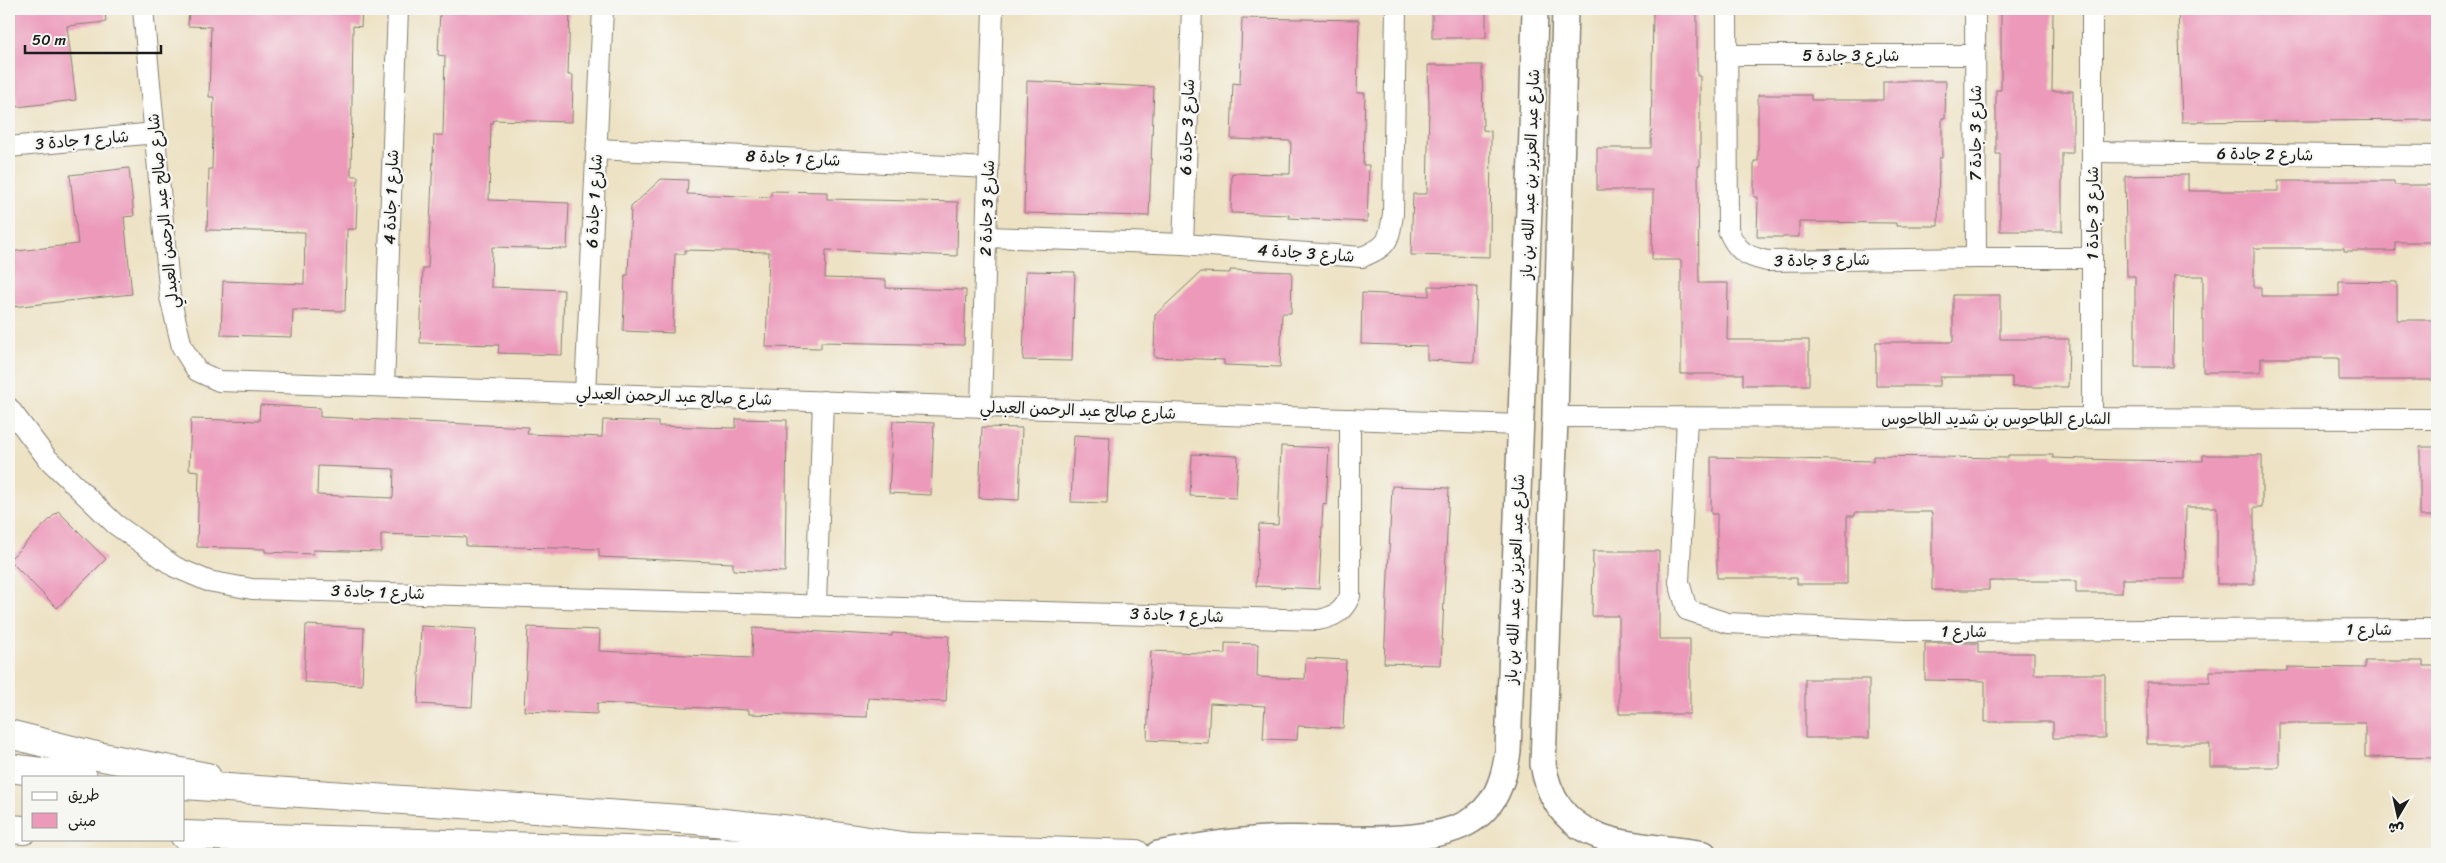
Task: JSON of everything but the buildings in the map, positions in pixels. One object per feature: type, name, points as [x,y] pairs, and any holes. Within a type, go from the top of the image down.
[{"type":"highway","points":[[9,734],[92,755],[292,794]]},
{"type":"highway","points":[[9,768],[75,776]]},
{"type":"highway","points":[[185,785],[292,794],[695,820],[811,832],[909,847]]},
{"type":"highway","points":[[9,829],[22,830]]},
{"type":"highway","points":[[185,835],[544,849],[757,853],[909,847],[1136,854]]},
{"type":"street","name":"شارع صالح عبد الرحمن العبدلي","points":[[142,9],[170,297],[182,347],[197,370],[219,381],[1521,425]]},
{"type":"street","name":"شارع 1 جادة 4","points":[[384,386],[398,9]]},
{"type":"street","name":"شارع 1 جادة 6","points":[[585,393],[603,9]]},
{"type":"street","name":"شارع 3 جادة 2","points":[[981,407],[993,9]]},
{"type":"street","name":"شارع 3 جادة 6","points":[[1183,244],[1192,9]]},
{"type":"street","name":"شارع 3 جادة 4","points":[[986,237],[1183,244],[1362,257],[1381,249],[1390,234],[1393,214],[1396,9]]},
{"type":"street","name":"شارع عبد العزيز بن عبد الله بن باز","points":[[1158,854],[1229,842],[1267,839],[1398,838],[1426,835],[1466,824],[1491,803],[1501,787],[1508,751],[1535,9]]},
{"type":"street","points":[[1557,9],[1555,74],[1564,89]]},
{"type":"street","name":"شارع عبد العزيز بن عبد الله بن باز","points":[[1565,9],[1555,417],[1542,753],[1549,790],[1564,814],[1594,835],[1630,844],[1704,854]]},
{"type":"street","name":"شارع 3 جادة 3","points":[[1727,9],[1728,230],[1735,245],[1749,257],[1767,261],[2092,258]]},
{"type":"street","name":"شارع 3 جادة 7","points":[[1975,9],[1976,258]]},
{"type":"street","name":"شارع 3 جادة 1","points":[[2092,9],[2092,418]]},
{"type":"street","name":"شارع 3 جادة 5","points":[[1727,55],[1975,55]]},
{"type":"street","name":"شارع 1 جادة 3","points":[[9,147],[154,133]]},
{"type":"street","name":"شارع 1 جادة 8","points":[[597,149],[988,168]]},
{"type":"street","name":"شارع 2 جادة 6","points":[[2092,152],[2437,156]]},
{"type":"street","points":[[816,604],[823,401]]},
{"type":"street","name":"شارع 1 جادة 3","points":[[9,408],[47,458],[115,524],[175,567],[208,582],[252,589],[1318,620],[1334,617],[1346,606],[1350,596],[1350,419]]},
{"type":"street","name":"الشارع الطاحوس بن شديد الطاحوس","points":[[1555,417],[2437,419]]},
{"type":"street","name":"شارع 1","points":[[1688,418],[1680,582],[1687,610],[1727,623],[1904,631],[2437,629]]}]
